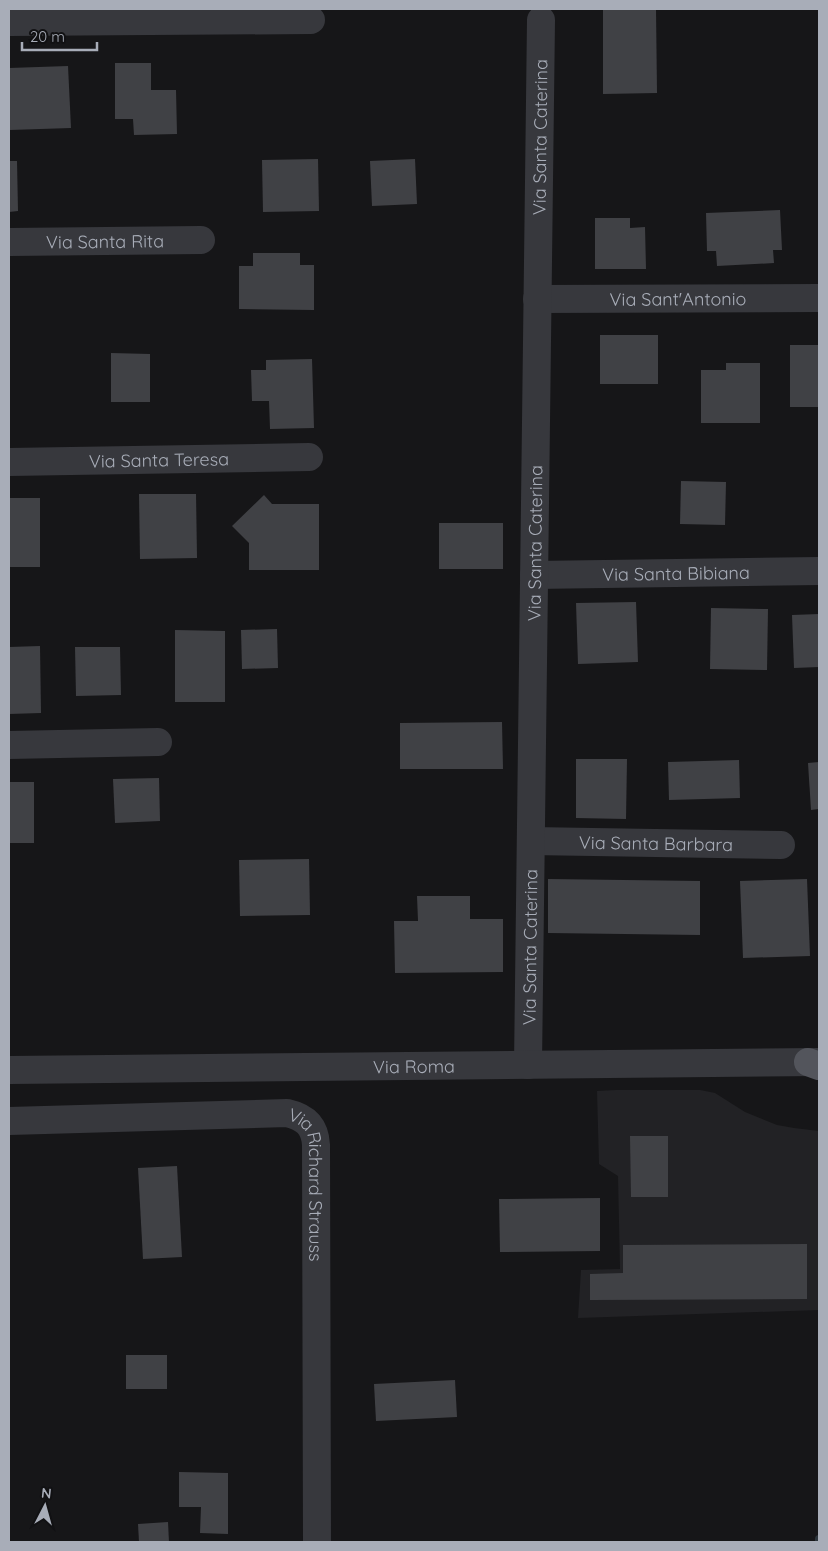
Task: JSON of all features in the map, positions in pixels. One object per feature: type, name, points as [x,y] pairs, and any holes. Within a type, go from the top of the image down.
[{"type":"street","points":[[9,22],[311,20]]},
{"type":"street","name":"Via Santa Caterina","points":[[528,1064],[541,20]]},
{"type":"street","name":"Via Santa Rita","points":[[9,242],[201,240]]},
{"type":"street","name":"Via Sant'Antonio","points":[[537,299],[819,298]]},
{"type":"street","name":"Via Santa Teresa","points":[[9,462],[309,457]]},
{"type":"street","name":"Via Santa Bibiana","points":[[534,574],[819,571]]},
{"type":"street","points":[[9,745],[158,742]]},
{"type":"street","name":"Via Santa Barbara","points":[[531,841],[781,844]]},
{"type":"street","name":"Via Roma","points":[[9,1070],[816,1062]]},
{"type":"street","name":"Via Richard Strauss","points":[[9,1121],[287,1113],[300,1117],[311,1126],[316,1138],[318,1542]]},
{"type":"shaded area","points":[[700,1090],[715,1093],[745,1112],[777,1125],[819,1131],[819,1310],[578,1318],[581,1270],[620,1269],[618,1176],[599,1164],[597,1091]]},
{"type":"building","points":[[603,9],[656,9],[657,93],[603,94]]},
{"type":"building","points":[[115,63],[151,63],[151,90],[176,90],[177,134],[134,135],[133,119],[115,119]]},
{"type":"building","points":[[68,66],[71,128],[10,130],[9,68]]},
{"type":"building","points":[[318,159],[319,211],[263,212],[262,160]]},
{"type":"building","points":[[415,159],[417,204],[372,206],[370,161]]},
{"type":"building","points":[[9,161],[17,161],[18,211],[9,212]]},
{"type":"building","points":[[780,210],[782,250],[773,250],[774,263],[717,266],[716,251],[707,251],[706,213]]},
{"type":"building","points":[[595,218],[630,218],[630,228],[645,227],[646,269],[595,269]]},
{"type":"building","points":[[253,253],[300,253],[300,265],[314,265],[314,310],[239,309],[239,266],[253,266]]},
{"type":"building","points":[[600,335],[658,335],[658,384],[600,384]]},
{"type":"building","points":[[790,345],[819,345],[819,407],[790,407]]},
{"type":"building","points":[[111,353],[150,354],[150,402],[111,402]]},
{"type":"building","points":[[312,359],[314,428],[270,429],[269,401],[252,401],[251,370],[266,370],[266,360]]},
{"type":"building","points":[[726,363],[760,363],[760,423],[701,423],[701,370],[726,370]]},
{"type":"building","points":[[681,481],[726,482],[725,525],[680,524]]},
{"type":"building","points":[[139,494],[196,494],[197,558],[140,559]]},
{"type":"building","points":[[264,495],[272,504],[319,504],[319,570],[249,570],[249,543],[232,526]]},
{"type":"building","points":[[9,498],[40,498],[40,567],[9,567]]},
{"type":"building","points":[[439,523],[503,523],[503,569],[439,569]]},
{"type":"building","points":[[636,602],[638,662],[578,664],[576,603]]},
{"type":"building","points":[[711,608],[768,609],[767,670],[710,669]]},
{"type":"building","points":[[819,614],[819,667],[794,668],[792,615]]},
{"type":"building","points":[[277,629],[278,668],[242,669],[241,630]]},
{"type":"building","points":[[175,630],[225,631],[225,702],[175,702]]},
{"type":"building","points":[[40,646],[41,713],[9,714],[9,647]]},
{"type":"building","points":[[75,647],[120,647],[121,695],[76,696]]},
{"type":"building","points":[[502,722],[503,769],[400,769],[400,723]]},
{"type":"building","points":[[576,759],[627,759],[626,819],[576,818]]},
{"type":"building","points":[[739,760],[740,798],[669,800],[668,762]]},
{"type":"building","points":[[819,762],[819,809],[811,810],[808,763]]},
{"type":"building","points":[[159,778],[160,821],[115,823],[113,779]]},
{"type":"building","points":[[9,782],[34,782],[34,843],[9,843]]},
{"type":"building","points":[[309,859],[310,915],[240,916],[239,860]]},
{"type":"building","points":[[548,879],[700,881],[700,935],[548,933]]},
{"type":"building","points":[[807,879],[810,956],[743,958],[740,881]]},
{"type":"building","points":[[417,896],[470,896],[470,919],[503,919],[503,972],[395,973],[394,921],[418,921]]},
{"type":"building","points":[[630,1136],[668,1136],[668,1197],[631,1197]]},
{"type":"building","points":[[177,1166],[182,1257],[143,1259],[138,1168]]},
{"type":"building","points":[[600,1198],[600,1251],[500,1252],[499,1199]]},
{"type":"building","points":[[807,1244],[807,1299],[590,1300],[590,1274],[623,1273],[623,1245]]},
{"type":"building","points":[[126,1355],[167,1355],[167,1389],[126,1389]]},
{"type":"building","points":[[455,1380],[457,1417],[376,1421],[374,1384]]},
{"type":"building","points":[[179,1472],[228,1473],[228,1534],[200,1533],[201,1507],[179,1507]]},
{"type":"building","points":[[168,1522],[169,1542],[139,1542],[138,1524]]}]
